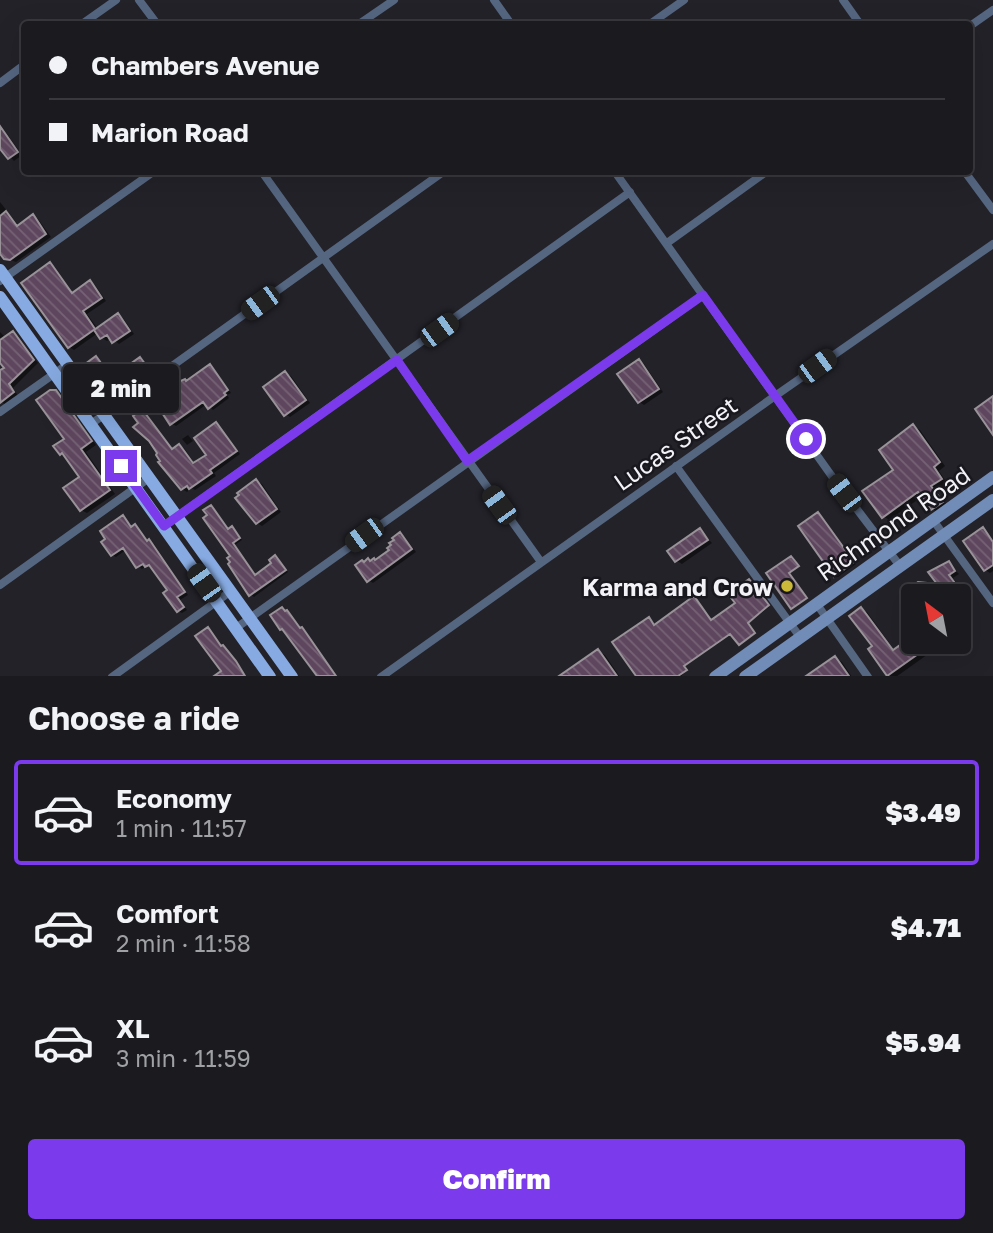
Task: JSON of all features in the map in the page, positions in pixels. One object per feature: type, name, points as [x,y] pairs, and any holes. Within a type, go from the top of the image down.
[{"type":"main road","points":[[2,276],[291,676]]},
{"type":"main road","points":[[0,297],[269,676]]},
{"type":"main road","name":"Richmond Road","points":[[716,676],[993,477]]},
{"type":"main road","name":"Richmond Road","points":[[746,676],[993,500]]},
{"type":"street","points":[[86,21],[116,0]]},
{"type":"street","points":[[139,0],[155,21]]},
{"type":"street","points":[[363,21],[394,0]]},
{"type":"street","points":[[494,0],[509,21]]},
{"type":"street","points":[[654,21],[684,0]]},
{"type":"street","points":[[843,0],[858,21]]},
{"type":"street","points":[[973,24],[993,9]]},
{"type":"street","points":[[0,83],[21,67]]},
{"type":"street","points":[[2,276],[149,175]]},
{"type":"street","points":[[264,175],[541,562]]},
{"type":"street","points":[[91,424],[439,175]]},
{"type":"street","points":[[617,175],[831,475],[900,566]]},
{"type":"street","points":[[667,243],[762,175]]},
{"type":"street","points":[[967,175],[993,210]]},
{"type":"street","points":[[164,526],[630,192]]},
{"type":"street","name":"Lucas Street","points":[[382,676],[993,244]]},
{"type":"street","points":[[236,628],[703,295]]},
{"type":"street","points":[[0,412],[68,364]]},
{"type":"street","points":[[676,466],[800,637]]},
{"type":"street","points":[[0,585],[149,478]]},
{"type":"street","points":[[933,520],[993,604]]},
{"type":"street","points":[[113,676],[231,591]]},
{"type":"street","points":[[816,603],[868,676]]},
{"type":"building","points":[[0,126],[18,152],[8,159],[0,149]]},
{"type":"building","points":[[6,211],[17,226],[33,214],[46,234],[10,260],[4,259],[0,254],[0,216]]},
{"type":"building","points":[[50,262],[72,293],[90,280],[102,298],[83,311],[95,329],[68,348],[21,283]]},
{"type":"building","points":[[118,313],[130,331],[112,343],[107,335],[100,339],[94,330]]},
{"type":"building","points":[[13,331],[34,360],[9,384],[14,392],[0,403],[0,370],[4,368],[0,363],[0,340]]},
{"type":"building","points":[[96,356],[120,389],[105,400],[81,367]]},
{"type":"building","points":[[140,357],[148,368],[134,378],[126,367]]},
{"type":"building","points":[[639,359],[659,389],[638,403],[617,374]]},
{"type":"building","points":[[210,364],[228,390],[224,393],[226,395],[208,409],[203,402],[170,425],[155,402],[178,382],[185,379],[186,381]]},
{"type":"building","points":[[285,371],[306,400],[284,416],[263,387]]},
{"type":"building","points":[[50,390],[56,390],[92,441],[81,449],[110,490],[80,511],[63,488],[79,477],[62,453],[60,455],[53,446],[64,439],[36,400]]},
{"type":"building","points":[[993,396],[993,435],[975,409]]},
{"type":"building","points":[[142,409],[172,449],[179,444],[193,463],[206,455],[194,438],[216,422],[237,451],[210,470],[212,473],[189,489],[187,486],[181,490],[158,462],[157,453],[149,441],[133,427],[138,423],[133,416]]},
{"type":"building","points":[[913,424],[940,462],[934,467],[942,479],[931,486],[943,502],[931,510],[918,492],[882,518],[862,491],[893,470],[879,450]]},
{"type":"building","points":[[256,479],[277,509],[256,524],[235,498],[239,495],[237,493]]},
{"type":"building","points":[[211,505],[228,529],[232,526],[240,538],[233,543],[255,575],[271,563],[269,560],[275,555],[286,570],[249,596],[228,564],[230,562],[227,558],[230,556],[203,518],[207,515],[203,510]]},
{"type":"building","points":[[818,512],[854,562],[834,577],[798,526]]},
{"type":"building","points":[[123,515],[131,527],[135,524],[147,541],[149,539],[185,592],[177,597],[184,607],[177,612],[163,593],[167,590],[149,565],[145,567],[143,564],[136,568],[123,548],[111,556],[101,542],[105,539],[100,531]]},
{"type":"building","points":[[983,527],[993,542],[993,565],[984,571],[963,541]]},
{"type":"building","points":[[700,528],[708,540],[675,562],[667,551]]},
{"type":"building","points":[[400,532],[412,549],[367,582],[355,565],[368,558],[370,561],[374,558],[375,560],[389,550],[389,543],[394,540],[392,538]]},
{"type":"building","name":"Karma and Crow","points":[[791,556],[799,566],[789,573],[807,598],[791,609],[766,573]]},
{"type":"building","points":[[949,561],[955,571],[949,575],[956,584],[937,584],[928,572]]},
{"type":"building","points":[[749,579],[769,605],[748,623],[755,633],[739,645],[730,634],[684,666],[687,670],[678,676],[636,676],[612,642],[649,617],[654,625],[694,596],[711,620],[735,603],[728,594]]},
{"type":"building","points":[[282,607],[300,628],[302,627],[336,676],[317,676],[282,629],[280,630],[270,615]]},
{"type":"building","points":[[861,607],[893,650],[901,644],[901,654],[918,654],[887,676],[868,649],[872,646],[849,616]]},
{"type":"building","points":[[208,627],[245,676],[214,676],[221,671],[195,636]]},
{"type":"building","points":[[598,649],[617,676],[559,676]]},
{"type":"building","points":[[835,656],[849,676],[806,676]]},
{"type":"place","name":"Karma and Crow","points":[[787,586]]},
{"type":"route","points":[[121,466],[164,526],[397,360],[467,461],[703,295],[806,439]]}]
